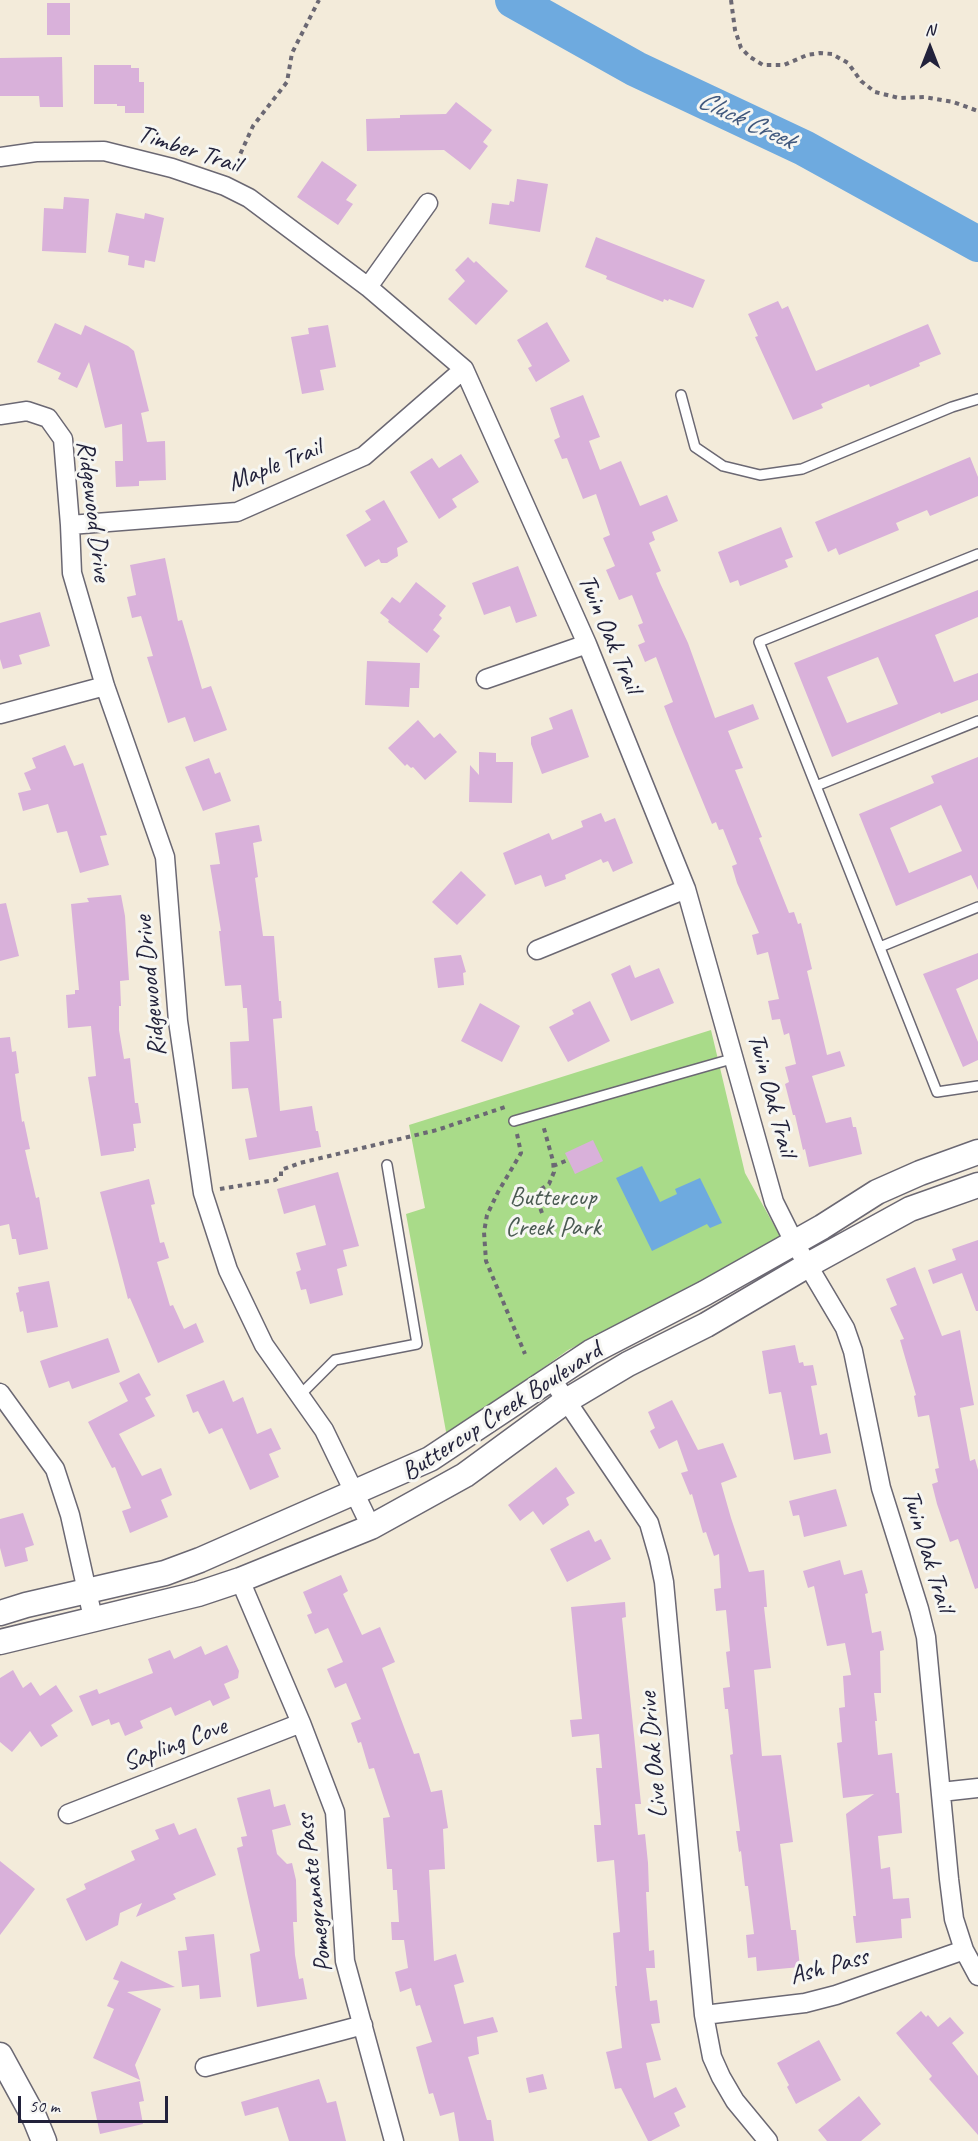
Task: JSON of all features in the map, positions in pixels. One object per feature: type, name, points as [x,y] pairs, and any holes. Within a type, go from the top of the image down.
[{"type":"street","name":"Timber Trail","points":[[0,158],[36,152],[104,151],[172,168],[225,186],[249,198],[368,286]]},
{"type":"street","points":[[368,286],[428,202]]},
{"type":"street","name":"Twin Oak Trail","points":[[368,286],[464,369],[587,644],[686,890],[774,1202],[794,1242],[845,1328],[854,1352],[881,1488],[926,1637],[954,1919],[964,1950],[978,1976]]},
{"type":"street","name":"Maple Trail","points":[[70,525],[237,512],[364,456],[464,369]]},
{"type":"street","name":"Ridgewood Drive","points":[[0,416],[27,411],[48,418],[63,439],[72,573],[105,686],[165,857],[178,1021],[203,1192],[233,1281],[264,1346],[324,1430],[371,1527]]},
{"type":"street","points":[[486,679],[587,644]]},
{"type":"street","points":[[0,714],[105,686]]},
{"type":"street","points":[[537,950],[686,890]]},
{"type":"street","name":"Buttercup Creek Boulevard","points":[[0,1613],[165,1573],[200,1560],[430,1459],[591,1352],[705,1293],[877,1192],[920,1173],[978,1152]]},
{"type":"street","name":"Buttercup Creek Boulevard","points":[[0,1642],[93,1618],[141,1609],[240,1580],[371,1527],[465,1475],[566,1401],[628,1364],[706,1325],[808,1264],[840,1249],[910,1209],[978,1185]]},
{"type":"street","name":"Live Oak Drive","points":[[551,1378],[649,1523],[659,1558],[665,1594],[704,2015],[712,2057],[721,2077],[735,2101],[768,2141]]},
{"type":"street","points":[[0,1393],[55,1469],[68,1504],[93,1618]]},
{"type":"street","name":"Pomegranate Pass","points":[[240,1580],[301,1723],[335,1812],[345,1961],[394,2141]]},
{"type":"street","name":"Sapling Cove","points":[[68,1814],[301,1723]]},
{"type":"street","points":[[941,1792],[978,1788]]},
{"type":"street","name":"Ash Pass","points":[[704,2015],[805,2003],[836,1995],[964,1950]]},
{"type":"street","points":[[205,2067],[363,2025]]},
{"type":"street","points":[[0,2055],[35,2119],[44,2141]]},
{"type":"lane","points":[[681,395],[695,447],[723,466],[760,475],[802,469],[951,407],[978,399]]},
{"type":"lane","points":[[978,554],[759,642],[937,1092],[978,1086]]},
{"type":"lane","points":[[816,786],[978,722]]},
{"type":"lane","points":[[880,947],[978,907]]},
{"type":"lane","points":[[514,1121],[735,1058]]},
{"type":"lane","points":[[299,1396],[335,1360],[417,1344],[387,1165]]},
{"type":"path","points":[[231,173],[253,126],[287,82],[292,53],[319,0]]},
{"type":"path","points":[[731,0],[735,30],[741,48],[763,65],[784,65],[807,55],[832,54],[848,63],[861,81],[875,92],[899,98],[924,97],[953,102],[978,111]]},
{"type":"path","points":[[203,1192],[275,1180],[281,1176],[281,1170],[300,1163],[437,1130],[508,1106]]},
{"type":"path","points":[[542,1213],[536,1197],[538,1191],[549,1184],[553,1178],[554,1166],[548,1142]]},
{"type":"path","points":[[522,1150],[487,1215],[484,1232],[486,1260],[525,1354]]},
{"type":"path","points":[[554,1166],[568,1160]]},
{"type":"green space","name":"Buttercup Creek Park","points":[[711,1030],[745,1173],[780,1236],[734,1266],[568,1350],[447,1437],[406,1214],[425,1208],[409,1125]]},
{"type":"water","points":[[642,1166],[660,1202],[677,1194],[675,1189],[700,1178],[722,1223],[710,1228],[707,1224],[652,1251],[616,1178]]},
{"type":"building","points":[[47,3],[70,3],[70,35],[47,35]]},
{"type":"building","points":[[62,57],[63,107],[40,107],[39,96],[0,96],[0,58]]},
{"type":"building","points":[[94,65],[131,65],[131,68],[139,68],[139,82],[144,82],[144,113],[125,113],[125,106],[117,106],[117,104],[94,104]]},
{"type":"building","points":[[456,102],[492,130],[483,142],[488,146],[470,170],[444,150],[367,151],[366,119],[400,118],[400,115],[446,114]]},
{"type":"building","points":[[322,161],[357,185],[346,200],[353,204],[338,225],[297,197]]},
{"type":"building","points":[[517,179],[548,184],[540,232],[489,224],[492,203],[509,205],[510,201],[514,202]]},
{"type":"building","points":[[64,197],[89,199],[86,253],[42,251],[44,208],[63,209]]},
{"type":"building","points":[[116,213],[144,219],[145,213],[164,218],[155,262],[145,260],[144,268],[128,265],[129,256],[108,252]]},
{"type":"building","points":[[596,237],[705,280],[693,308],[669,299],[668,301],[664,299],[663,302],[606,279],[607,276],[585,267]]},
{"type":"building","points":[[468,257],[474,263],[476,261],[508,291],[476,325],[448,299],[465,281],[455,270]]},
{"type":"building","points":[[778,301],[782,309],[788,306],[816,371],[928,324],[941,354],[919,363],[920,366],[870,387],[869,384],[821,404],[823,408],[793,420],[755,337],[758,336],[748,314]]},
{"type":"building","points":[[547,322],[570,361],[536,382],[528,368],[532,366],[517,340]]},
{"type":"building","points":[[55,323],[81,335],[85,325],[134,351],[149,411],[141,413],[147,442],[165,441],[166,480],[139,481],[139,486],[116,487],[115,461],[123,461],[122,424],[105,428],[89,362],[77,388],[58,379],[61,373],[37,362]]},
{"type":"building","points":[[328,325],[336,367],[320,370],[324,390],[302,394],[291,337],[309,334],[308,328]]},
{"type":"building","points":[[583,395],[600,437],[589,441],[600,470],[621,461],[640,506],[667,495],[678,521],[652,532],[655,540],[649,543],[661,571],[656,573],[688,643],[715,718],[753,704],[759,719],[728,731],[743,768],[735,770],[789,913],[794,912],[798,924],[801,923],[812,969],[807,971],[827,1055],[840,1051],[845,1066],[812,1076],[826,1123],[851,1117],[853,1127],[856,1127],[862,1154],[809,1167],[785,1084],[789,1082],[785,1067],[796,1064],[789,1033],[784,1035],[780,1019],[772,1020],[768,1001],[779,999],[768,952],[757,955],[752,935],[759,933],[737,883],[732,866],[737,864],[723,829],[719,830],[716,822],[712,824],[674,732],[664,706],[673,702],[656,657],[645,662],[638,645],[645,642],[638,625],[643,623],[632,595],[619,600],[606,570],[615,566],[603,538],[610,535],[596,494],[583,499],[567,458],[562,459],[554,440],[560,437],[550,408]]},
{"type":"building","points":[[461,454],[479,482],[452,499],[457,507],[439,519],[410,472],[432,458],[439,468]]},
{"type":"building","points":[[970,457],[978,477],[978,496],[930,516],[927,510],[896,523],[899,530],[839,555],[836,548],[828,552],[815,522]]},
{"type":"building","points":[[384,500],[408,542],[397,548],[398,556],[387,563],[381,563],[379,559],[365,567],[346,535],[371,520],[365,511]]},
{"type":"building","points":[[781,527],[793,557],[785,560],[788,567],[740,586],[738,580],[730,583],[718,552]]},
{"type":"building","points":[[165,558],[178,621],[182,620],[202,689],[211,686],[227,730],[194,742],[185,717],[168,723],[147,657],[153,656],[141,616],[132,618],[127,597],[136,595],[130,565]]},
{"type":"building","points":[[518,566],[537,616],[516,623],[510,606],[484,615],[472,583]]},
{"type":"building","points":[[416,582],[446,606],[439,615],[442,618],[433,630],[440,636],[427,653],[380,613],[392,597],[400,603]]},
{"type":"building","points":[[978,590],[978,617],[935,635],[954,682],[978,673],[978,700],[941,714],[940,712],[832,757],[794,663]],"holes":[[[878,657],[898,704],[847,723],[827,677]]]},
{"type":"building","points":[[40,612],[50,646],[19,655],[22,664],[3,669],[0,659],[0,623]]},
{"type":"building","points":[[367,661],[420,663],[419,688],[410,688],[409,707],[365,705]]},
{"type":"building","points":[[572,709],[589,757],[542,774],[531,744],[531,737],[553,729],[549,718]]},
{"type":"building","points":[[418,720],[434,738],[440,733],[457,752],[425,780],[413,767],[407,764],[405,766],[388,748]]},
{"type":"building","points":[[65,745],[74,766],[83,763],[107,835],[100,836],[109,865],[80,873],[67,831],[57,833],[48,804],[23,811],[18,793],[31,790],[24,773],[36,768],[32,758]]},
{"type":"building","points":[[479,752],[496,753],[496,762],[513,762],[512,803],[469,802],[470,765],[479,775]]},
{"type":"building","points":[[978,757],[978,890],[971,875],[896,906],[859,814],[934,783],[931,776]],"holes":[[[941,805],[962,851],[909,873],[890,828]]]},
{"type":"building","points":[[209,758],[215,774],[220,772],[231,801],[203,811],[185,767]]},
{"type":"building","points":[[601,813],[605,822],[615,818],[633,863],[613,872],[608,861],[603,863],[601,859],[565,875],[566,879],[545,887],[541,875],[515,885],[503,853],[549,833],[552,840],[583,827],[581,821]]},
{"type":"building","points":[[259,825],[262,841],[253,843],[258,877],[255,878],[263,936],[274,936],[279,1001],[281,1001],[282,1018],[273,1019],[280,1111],[312,1106],[321,1147],[249,1160],[245,1139],[257,1137],[248,1088],[232,1089],[230,1042],[249,1041],[247,1008],[243,1008],[241,985],[225,986],[219,931],[221,931],[210,865],[220,864],[215,833]]},
{"type":"building","points":[[461,871],[486,895],[457,925],[432,902]]},
{"type":"building","points":[[121,895],[125,916],[129,980],[120,981],[119,1030],[124,1059],[130,1058],[135,1103],[138,1103],[141,1123],[133,1124],[136,1148],[134,1151],[101,1156],[88,1077],[96,1076],[91,1026],[68,1028],[66,995],[75,994],[75,990],[79,990],[71,904],[89,902],[87,898]]},
{"type":"building","points":[[6,903],[19,956],[0,961],[0,904]]},
{"type":"building","points":[[978,953],[978,979],[956,989],[978,1042],[978,1060],[963,1067],[923,974]]},
{"type":"building","points":[[461,955],[466,972],[463,973],[464,985],[438,988],[434,958]]},
{"type":"building","points":[[630,965],[635,978],[659,968],[674,1003],[631,1021],[611,974]]},
{"type":"building","points":[[590,1001],[610,1041],[568,1062],[549,1027],[574,1014],[572,1010]]},
{"type":"building","points":[[480,1003],[520,1026],[502,1062],[461,1041]]},
{"type":"building","points":[[10,1037],[12,1052],[16,1051],[19,1073],[15,1074],[22,1122],[24,1121],[30,1149],[25,1150],[36,1198],[39,1197],[48,1249],[19,1255],[16,1239],[12,1239],[9,1224],[0,1226],[0,1038]]},
{"type":"building","points":[[593,1140],[603,1161],[575,1174],[565,1153]]},
{"type":"building","points":[[338,1172],[359,1246],[343,1250],[347,1266],[337,1269],[343,1295],[310,1304],[306,1289],[301,1290],[296,1272],[301,1270],[296,1253],[326,1245],[315,1205],[284,1214],[277,1189]]},
{"type":"building","points":[[149,1179],[155,1204],[151,1205],[160,1243],[164,1242],[169,1258],[157,1262],[170,1306],[173,1305],[184,1329],[196,1323],[204,1342],[158,1363],[130,1298],[128,1299],[100,1192]]},
{"type":"building","points":[[978,1240],[978,1311],[976,1311],[962,1273],[933,1284],[928,1270],[956,1260],[952,1249]]},
{"type":"building","points":[[915,1267],[942,1336],[960,1330],[974,1405],[960,1408],[970,1461],[975,1459],[978,1470],[978,1588],[975,1589],[958,1539],[950,1542],[937,1504],[932,1484],[938,1482],[935,1469],[939,1468],[929,1415],[918,1417],[914,1396],[916,1395],[900,1340],[904,1339],[890,1308],[897,1305],[886,1279]]},
{"type":"building","points":[[49,1281],[58,1327],[27,1333],[23,1311],[20,1312],[16,1293],[19,1292],[18,1287]]},
{"type":"building","points":[[108,1338],[120,1372],[72,1389],[69,1381],[49,1388],[40,1361]]},
{"type":"building","points":[[795,1345],[799,1363],[803,1362],[804,1366],[813,1365],[817,1385],[811,1386],[820,1435],[827,1433],[831,1453],[794,1460],[781,1392],[769,1394],[762,1351]]},
{"type":"building","points":[[139,1373],[151,1395],[145,1398],[155,1416],[119,1434],[142,1476],[161,1468],[172,1495],[161,1500],[168,1517],[130,1533],[122,1511],[131,1508],[115,1467],[112,1468],[88,1422],[128,1401],[119,1383]]},
{"type":"building","points":[[224,1380],[233,1402],[243,1397],[257,1434],[271,1428],[281,1449],[269,1454],[279,1477],[250,1490],[222,1428],[209,1434],[198,1411],[193,1413],[186,1395]]},
{"type":"building","points":[[672,1400],[698,1450],[723,1443],[737,1477],[721,1483],[731,1518],[749,1572],[764,1570],[767,1607],[764,1607],[771,1668],[754,1670],[762,1756],[781,1755],[793,1842],[780,1844],[791,1930],[796,1930],[800,1967],[757,1971],[756,1957],[748,1958],[746,1935],[754,1934],[748,1886],[745,1886],[736,1831],[740,1831],[730,1755],[733,1754],[728,1709],[725,1709],[723,1688],[730,1687],[726,1652],[730,1651],[726,1610],[716,1611],[714,1589],[721,1588],[719,1554],[714,1556],[706,1532],[703,1533],[692,1494],[690,1495],[681,1473],[688,1471],[677,1440],[659,1449],[650,1431],[655,1428],[648,1412]]},
{"type":"building","points":[[556,1467],[575,1493],[566,1498],[569,1505],[543,1525],[533,1511],[520,1521],[508,1505]]},
{"type":"building","points":[[836,1489],[847,1526],[804,1537],[799,1515],[793,1516],[789,1501]]},
{"type":"building","points":[[23,1513],[34,1545],[25,1548],[28,1561],[5,1567],[0,1548],[0,1519]]},
{"type":"building","points":[[589,1530],[595,1542],[601,1539],[611,1559],[567,1582],[550,1549]]},
{"type":"building","points":[[840,1560],[844,1575],[862,1570],[868,1593],[865,1594],[872,1633],[881,1631],[884,1650],[880,1651],[881,1693],[874,1693],[878,1755],[892,1753],[896,1793],[899,1793],[902,1833],[878,1836],[881,1869],[890,1867],[893,1899],[909,1898],[911,1918],[901,1919],[902,1938],[856,1943],[853,1916],[856,1916],[846,1814],[874,1794],[843,1798],[837,1743],[842,1742],[839,1708],[845,1707],[843,1676],[851,1675],[845,1643],[827,1646],[814,1586],[808,1588],[803,1571]]},
{"type":"building","points":[[341,1575],[348,1591],[343,1594],[362,1635],[380,1627],[395,1662],[382,1668],[414,1754],[419,1753],[431,1792],[442,1790],[448,1828],[443,1829],[445,1869],[429,1870],[434,1961],[456,1954],[464,1982],[454,1985],[464,2024],[493,2017],[498,2032],[477,2037],[479,2054],[468,2057],[487,2120],[491,2120],[494,2141],[459,2141],[454,2112],[440,2116],[433,2093],[429,2094],[416,2047],[432,2042],[420,2005],[416,2006],[411,1988],[400,1992],[395,1972],[408,1968],[404,1940],[392,1940],[391,1922],[399,1922],[397,1890],[393,1890],[392,1869],[387,1869],[383,1818],[390,1817],[374,1768],[369,1769],[361,1742],[358,1743],[351,1723],[361,1719],[346,1683],[335,1688],[327,1669],[343,1662],[328,1628],[315,1634],[307,1615],[312,1613],[303,1592]]},
{"type":"building","points":[[625,1602],[626,1617],[622,1618],[641,1804],[635,1804],[638,1835],[645,1834],[649,1892],[646,1892],[649,1951],[654,1950],[655,1968],[646,1968],[650,2001],[657,2000],[660,2023],[651,2024],[661,2060],[646,2063],[654,2098],[676,2087],[686,2107],[674,2113],[680,2126],[651,2141],[648,2141],[621,2088],[615,2089],[606,2052],[622,2048],[615,1986],[617,1986],[613,1933],[620,1932],[614,1860],[597,1862],[594,1825],[601,1825],[596,1768],[602,1768],[599,1734],[572,1737],[570,1720],[582,1719],[571,1607]]},
{"type":"building","points":[[227,1645],[239,1671],[238,1678],[224,1684],[230,1698],[213,1706],[210,1700],[175,1716],[171,1707],[140,1721],[143,1728],[125,1736],[119,1722],[111,1725],[109,1719],[92,1726],[79,1696],[97,1689],[99,1694],[153,1673],[148,1659],[170,1650],[174,1659],[201,1646],[205,1655]]},
{"type":"building","points":[[13,1670],[23,1688],[31,1682],[40,1696],[56,1685],[73,1711],[51,1725],[58,1736],[41,1747],[30,1731],[12,1752],[0,1742],[0,1678]]},
{"type":"building","points":[[270,1789],[274,1807],[285,1804],[291,1825],[272,1830],[277,1854],[287,1864],[292,1863],[296,1880],[297,1922],[293,1922],[295,1955],[299,1979],[303,1978],[307,1999],[257,2007],[250,1954],[260,1951],[237,1848],[243,1846],[241,1837],[247,1836],[237,1798]]},
{"type":"building","points":[[174,1823],[179,1835],[196,1828],[216,1875],[173,1894],[176,1899],[136,1917],[142,1903],[120,1913],[118,1925],[86,1941],[66,1899],[86,1889],[84,1884],[135,1860],[131,1851],[159,1839],[155,1830]]},
{"type":"building","points":[[0,1861],[35,1889],[0,1935]]},
{"type":"building","points":[[214,1934],[221,1997],[200,1999],[199,1985],[182,1987],[178,1951],[187,1950],[185,1937]]},
{"type":"building","points":[[121,1961],[175,1987],[127,1992],[161,2009],[135,2065],[140,2080],[93,2058],[114,2009],[107,2006],[119,1981],[113,1979]]},
{"type":"building","points":[[921,2011],[926,2017],[928,2015],[938,2027],[950,2017],[964,2033],[952,2043],[978,2076],[978,2135],[929,2079],[932,2076],[896,2033]]},
{"type":"building","points":[[819,2040],[841,2080],[796,2104],[777,2063]]},
{"type":"building","points":[[543,2074],[547,2089],[529,2093],[526,2078]]},
{"type":"building","points":[[319,2079],[327,2103],[336,2101],[346,2141],[289,2141],[278,2107],[245,2116],[241,2102]]},
{"type":"building","points":[[140,2081],[144,2101],[139,2102],[143,2124],[100,2134],[91,2092]]},
{"type":"building","points":[[859,2096],[881,2124],[861,2141],[827,2141],[818,2130]]},
{"type":"waterway","name":"Cluck Creek","points":[[513,0],[636,69],[804,148],[978,244]]}]
